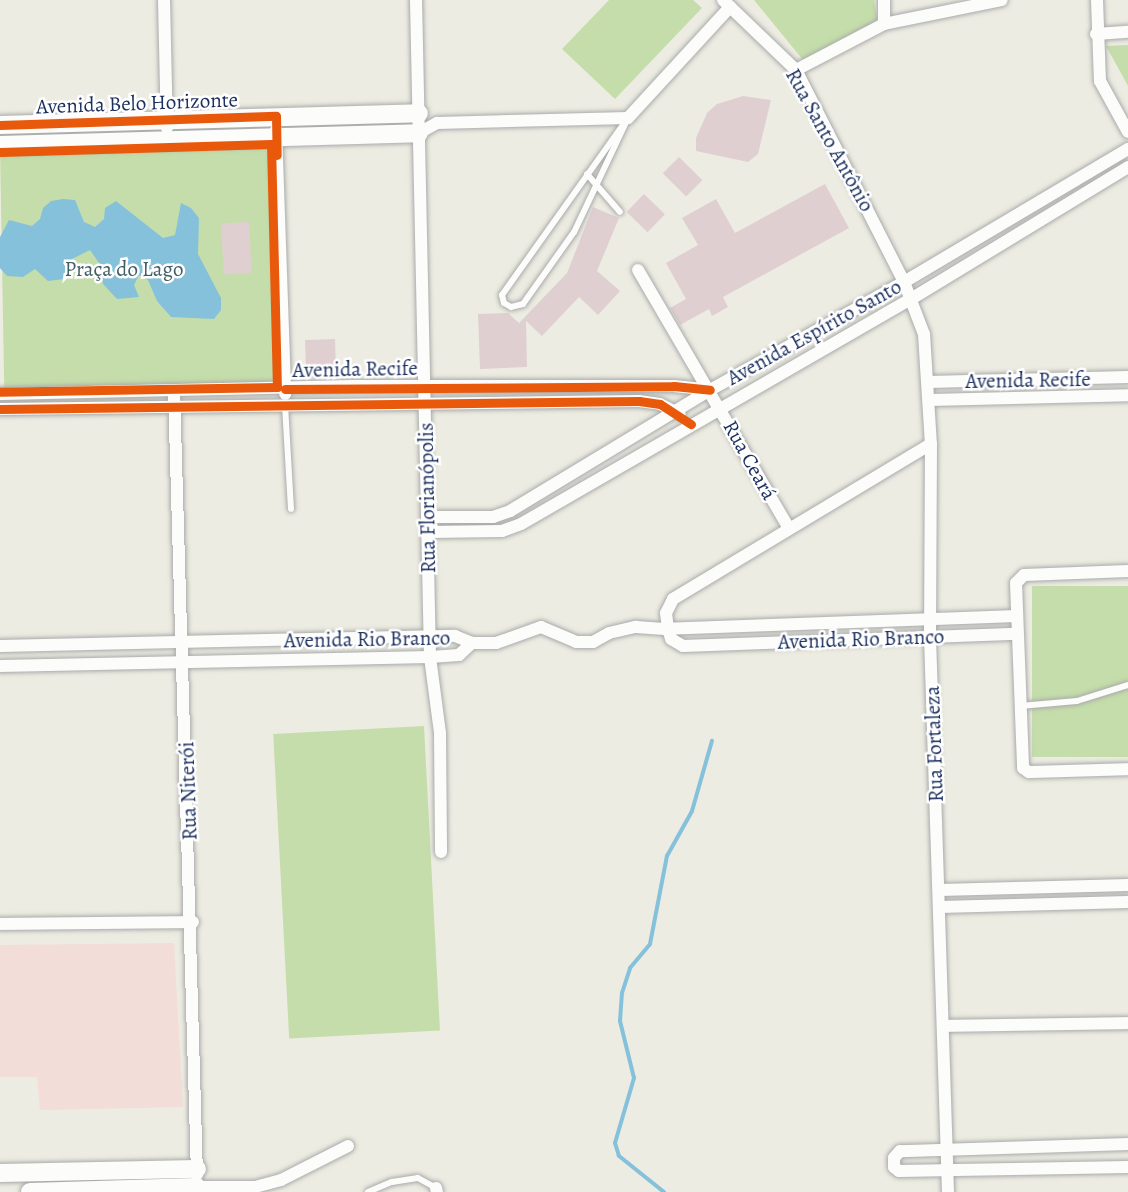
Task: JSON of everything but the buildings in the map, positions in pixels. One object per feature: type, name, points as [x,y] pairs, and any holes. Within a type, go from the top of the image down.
[{"type":"street","points":[[164,0],[168,140]]},
{"type":"street","name":"Rua Florianópolis","points":[[416,0],[429,516],[430,657],[440,733],[441,852]]},
{"type":"street","points":[[884,0],[884,24]]},
{"type":"street","points":[[796,70],[884,24],[1002,0]]},
{"type":"street","points":[[1097,0],[1096,34],[1100,81],[1128,132]]},
{"type":"street","points":[[628,118],[726,4]]},
{"type":"street","name":"Rua Santo Antônio","points":[[726,4],[796,70],[911,299]]},
{"type":"street","points":[[1096,34],[1128,32]]},
{"type":"street","name":"Avenida Belo Horizonte","points":[[0,125],[418,113],[437,123]]},
{"type":"street","points":[[276,116],[285,404]]},
{"type":"street","name":"Avenida Belo Horizonte","points":[[0,145],[419,133],[437,123],[628,118]]},
{"type":"street","name":"Avenida Espírito Santo","points":[[429,516],[493,517],[510,511],[710,390],[904,282],[1128,149]]},
{"type":"street","name":"Avenida Espírito Santo","points":[[429,532],[502,531],[521,524],[721,406],[911,299],[1128,167]]},
{"type":"street","points":[[1020,213],[1028,228]]},
{"type":"street","name":"Rua Ceará","points":[[638,270],[721,406],[788,527]]},
{"type":"street","name":"Rua Fortaleza","points":[[911,299],[924,334],[932,444],[929,617],[940,890],[948,1192]]},
{"type":"street","points":[[795,343],[804,359]]},
{"type":"street","name":"Avenida Recife","points":[[928,382],[1128,377]]},
{"type":"street","points":[[351,403],[352,386]]},
{"type":"street","name":"Avenida Recife","points":[[0,394],[352,386],[515,386],[710,390]]},
{"type":"street","points":[[514,402],[515,386]]},
{"type":"street","name":"Rua Niterói","points":[[174,391],[193,922],[197,1190]]},
{"type":"street","points":[[37,394],[38,408]]},
{"type":"street","name":"Avenida Recife","points":[[930,400],[1128,395]]},
{"type":"street","name":"Avenida Recife","points":[[0,409],[639,401],[677,412],[692,424]]},
{"type":"street","points":[[472,643],[496,644],[541,627],[576,642],[593,642],[609,633],[636,627],[668,629],[666,613],[673,599],[788,527],[932,444]]},
{"type":"street","points":[[1128,571],[1024,575],[1016,583],[1018,706],[1025,771],[1128,769]]},
{"type":"street","name":"Avenida Rio Branco","points":[[1017,616],[929,617],[668,629],[671,639],[683,645],[1017,634]]},
{"type":"street","points":[[854,620],[854,639]]},
{"type":"street","points":[[791,623],[792,642]]},
{"type":"street","name":"Avenida Rio Branco","points":[[5,646],[430,636],[455,636],[472,643],[459,655],[430,657],[5,666]]},
{"type":"street","points":[[358,638],[359,659]]},
{"type":"street","points":[[300,640],[301,661]]},
{"type":"street","points":[[88,645],[89,665]]},
{"type":"street","points":[[5,646],[5,666]]},
{"type":"street","points":[[940,890],[1128,885]]},
{"type":"street","points":[[1089,886],[1090,903]]},
{"type":"street","points":[[1033,887],[1034,904]]},
{"type":"street","points":[[940,907],[1128,902]]},
{"type":"street","points":[[0,924],[193,922]]},
{"type":"street","points":[[944,1026],[1128,1023]]},
{"type":"street","points":[[1128,1144],[900,1151],[894,1158],[894,1167],[899,1171],[1128,1167]]},
{"type":"street","points":[[1108,1145],[1108,1167]]},
{"type":"street","points":[[30,1192],[255,1187],[281,1180],[348,1146]]},
{"type":"street","points":[[1035,1147],[1036,1168]]},
{"type":"street","points":[[0,1173],[197,1169]]},
{"type":"street","points":[[105,1171],[106,1190]]},
{"type":"street","points":[[41,1172],[42,1192]]},
{"type":"lane","points":[[628,118],[574,232],[523,304],[511,308],[504,303],[502,295],[628,118]]},
{"type":"lane","points":[[587,174],[620,212]]},
{"type":"lane","points":[[285,404],[291,509]]},
{"type":"lane","points":[[1018,706],[1077,700],[1128,685]]},
{"type":"lane","points":[[368,1192],[392,1182],[418,1178],[436,1190]]},
{"type":"shaded area","points":[[174,943],[183,1107],[40,1110],[37,1077],[0,1077],[0,945]]},
{"type":"green space","points":[[609,0],[693,0],[702,8],[615,99],[562,49]]},
{"type":"green space","points":[[754,0],[874,0],[878,23],[803,60]]},
{"type":"green space","points":[[1128,45],[1128,86],[1106,46]]},
{"type":"green space","name":"Praça do Lago","points":[[271,144],[275,387],[4,392],[0,149]]},
{"type":"green space","points":[[1032,586],[1128,586],[1128,757],[1032,757]]},
{"type":"green space","points":[[424,726],[440,1031],[289,1038],[273,734]]},
{"type":"water","points":[[75,200],[84,222],[95,227],[104,219],[105,208],[116,201],[163,238],[175,235],[181,203],[191,208],[199,218],[198,254],[221,298],[221,310],[214,319],[171,317],[157,301],[148,280],[139,275],[134,285],[139,297],[117,299],[103,284],[99,263],[90,250],[72,259],[72,271],[64,279],[48,281],[35,269],[23,277],[7,276],[0,268],[0,237],[9,220],[32,226],[40,219],[43,208],[51,201]]},
{"type":"waterway","points":[[664,1192],[619,1156],[615,1143],[634,1078],[620,1021],[622,993],[630,968],[650,944],[667,856],[692,811],[712,741]]},
{"type":"cycle path","points":[[0,125],[276,116],[277,155]]},
{"type":"cycle path","points":[[0,152],[271,144],[277,387],[0,392]]},
{"type":"cycle path","points":[[285,389],[674,386],[710,390]]},
{"type":"cycle path","points":[[0,409],[639,401],[660,404],[691,424]]}]
